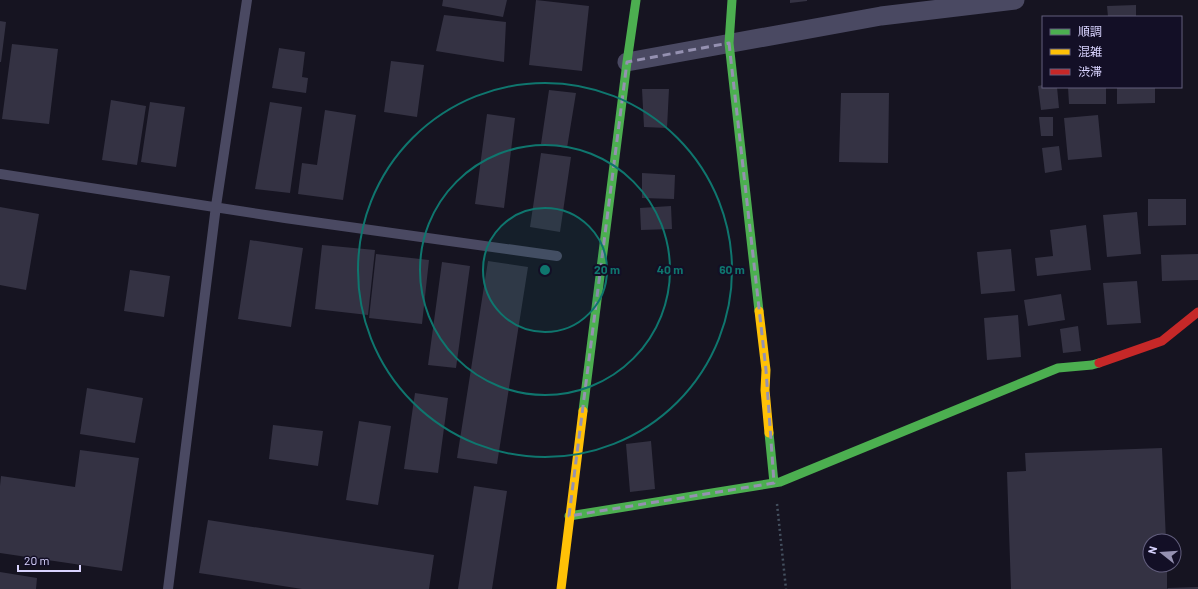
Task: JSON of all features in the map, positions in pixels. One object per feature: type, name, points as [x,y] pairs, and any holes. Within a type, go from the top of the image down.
[{"type":"street","points":[[561,589],[569,516],[636,0]]},
{"type":"street","points":[[732,0],[729,43],[766,370],[765,390],[774,483]]},
{"type":"street","points":[[627,62],[881,16],[1015,0]]},
{"type":"street","points":[[569,516],[780,482],[1058,368],[1092,365],[1162,341],[1198,312]]},
{"type":"lane","points":[[168,589],[216,206],[247,0]]},
{"type":"lane","points":[[0,174],[216,206],[285,218],[557,256]]},
{"type":"path","points":[[774,483],[786,589]]},
{"type":"highlighted area","points":[[729,43],[766,370],[774,483],[569,516],[627,62]]},
{"type":"building","points":[[443,0],[507,0],[503,17],[442,6]]},
{"type":"building","points":[[536,0],[589,6],[582,71],[529,65]]},
{"type":"building","points":[[790,0],[807,0],[807,1],[790,3]]},
{"type":"building","points":[[1136,5],[1136,16],[1108,16],[1107,6]]},
{"type":"building","points":[[444,15],[506,22],[504,62],[436,51]]},
{"type":"building","points":[[0,21],[6,22],[1,62],[0,62]]},
{"type":"building","points":[[12,44],[58,49],[49,124],[2,119]]},
{"type":"building","points":[[279,48],[305,52],[302,77],[308,78],[306,93],[272,88]]},
{"type":"building","points":[[391,61],[424,65],[417,117],[384,112]]},
{"type":"building","points":[[1042,85],[1042,88],[1057,88],[1059,108],[1041,110],[1038,86]]},
{"type":"building","points":[[1068,88],[1106,88],[1106,104],[1069,104]]},
{"type":"building","points":[[1117,88],[1155,88],[1155,103],[1117,104]]},
{"type":"building","points":[[642,89],[669,89],[667,128],[644,127]]},
{"type":"building","points":[[549,90],[576,93],[567,148],[541,144]]},
{"type":"building","points":[[841,93],[889,93],[888,163],[839,162]]},
{"type":"building","points":[[111,100],[146,106],[137,165],[102,160]]},
{"type":"building","points":[[150,102],[185,107],[176,167],[141,162]]},
{"type":"building","points":[[270,102],[302,107],[290,193],[255,189]]},
{"type":"building","points":[[325,110],[356,115],[343,200],[298,194],[302,163],[317,165]]},
{"type":"building","points":[[487,114],[515,118],[504,208],[475,204]]},
{"type":"building","points":[[1098,115],[1102,157],[1068,160],[1064,118]]},
{"type":"building","points":[[1039,117],[1053,117],[1053,136],[1041,136]]},
{"type":"building","points":[[1059,146],[1062,170],[1045,173],[1042,148]]},
{"type":"building","points":[[541,153],[571,157],[560,232],[530,227]]},
{"type":"building","points":[[642,173],[675,175],[674,199],[642,198]]},
{"type":"building","points":[[1148,199],[1186,199],[1186,225],[1148,226]]},
{"type":"building","points":[[671,206],[672,229],[641,230],[640,208]]},
{"type":"building","points":[[0,207],[39,214],[26,290],[0,285]]},
{"type":"building","points":[[1137,212],[1141,254],[1107,257],[1103,215]]},
{"type":"building","points":[[1086,225],[1091,270],[1037,276],[1035,258],[1053,256],[1050,230]]},
{"type":"building","points":[[250,240],[303,248],[291,327],[238,319]]},
{"type":"building","points":[[322,245],[375,250],[368,315],[315,309]]},
{"type":"building","points":[[1011,249],[1015,291],[981,294],[977,252]]},
{"type":"building","points":[[376,254],[429,260],[422,324],[369,318]]},
{"type":"building","points":[[1198,254],[1198,280],[1162,281],[1161,255]]},
{"type":"building","points":[[488,261],[528,267],[497,464],[457,458]]},
{"type":"building","points":[[442,262],[470,266],[456,368],[428,365]]},
{"type":"building","points":[[130,270],[170,276],[164,317],[124,311]]},
{"type":"building","points":[[1137,281],[1141,323],[1107,325],[1103,283]]},
{"type":"building","points":[[1061,294],[1065,320],[1028,326],[1024,300]]},
{"type":"building","points":[[1018,315],[1021,357],[987,360],[984,318]]},
{"type":"building","points":[[1078,326],[1081,351],[1063,353],[1060,329]]},
{"type":"building","points":[[87,388],[143,398],[135,443],[80,434]]},
{"type":"building","points":[[415,393],[448,398],[438,473],[404,469]]},
{"type":"building","points":[[359,421],[391,426],[378,505],[346,500]]},
{"type":"building","points":[[273,425],[323,431],[318,466],[269,459]]},
{"type":"building","points":[[651,441],[655,489],[630,492],[626,444]]},
{"type":"building","points":[[1162,448],[1166,533],[1142,533],[1142,573],[1167,573],[1167,589],[1011,589],[1007,472],[1026,471],[1025,453]]},
{"type":"building","points":[[80,450],[139,458],[122,571],[0,553],[1,476],[75,487]]},
{"type":"building","points":[[474,486],[507,491],[492,589],[458,589]]},
{"type":"building","points":[[208,520],[434,555],[429,589],[302,589],[199,573]]},
{"type":"building","points":[[0,572],[37,578],[36,589],[0,589]]},
{"type":"building","points":[[1198,587],[1198,589],[1167,588]]},
{"type":"traffic: fast","points":[[583,411],[636,0]]},
{"type":"traffic: fast","points":[[732,0],[729,43],[759,311]]},
{"type":"traffic: fast","points":[[569,516],[780,482],[1058,368],[1099,363]]},
{"type":"traffic: fast","points":[[769,433],[774,483]]},
{"type":"traffic: slow","points":[[759,311],[766,370],[765,390],[769,433]]},
{"type":"traffic: slow","points":[[561,589],[583,411]]},
{"type":"traffic: jam","points":[[1099,363],[1162,341],[1198,312]]}]
